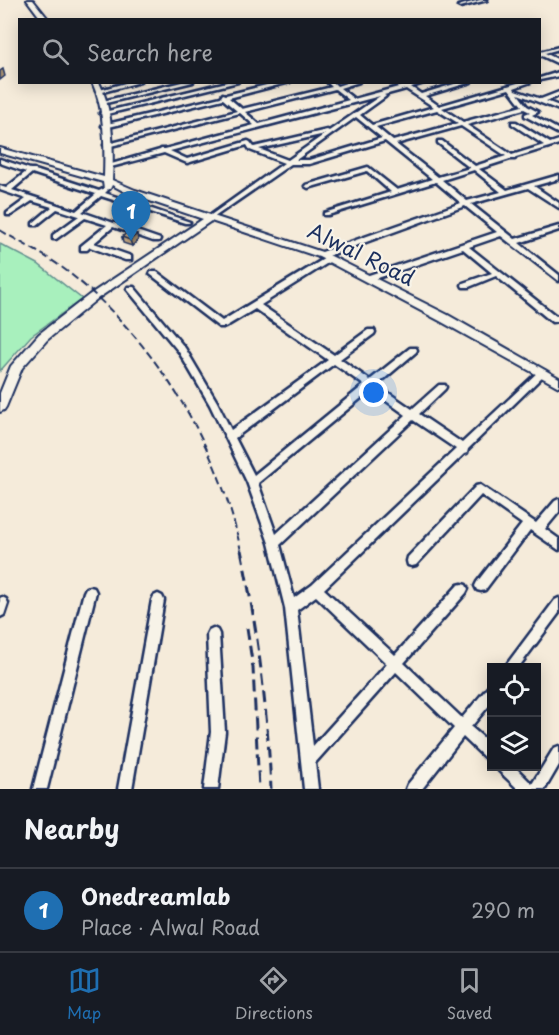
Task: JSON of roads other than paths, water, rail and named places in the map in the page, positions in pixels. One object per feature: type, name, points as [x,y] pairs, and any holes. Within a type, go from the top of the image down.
[{"type":"main road","points":[[30,0],[44,18]]},
{"type":"main road","points":[[96,84],[102,102],[111,165],[106,187]]},
{"type":"main road","name":"Alwal Road","points":[[0,152],[106,187],[132,192],[296,244],[369,278],[559,383]]},
{"type":"main road","points":[[0,407],[17,366],[43,337],[93,297],[210,218]]},
{"type":"street","points":[[460,6],[482,0]]},
{"type":"street","points":[[541,53],[559,48]]},
{"type":"street","points":[[541,54],[559,62]]},
{"type":"street","points":[[541,59],[547,57]]},
{"type":"street","points":[[541,80],[559,74]]},
{"type":"street","points":[[99,91],[129,84]]},
{"type":"street","points":[[102,102],[182,84]]},
{"type":"street","points":[[105,126],[280,84]]},
{"type":"street","points":[[332,84],[353,101]]},
{"type":"street","points":[[107,145],[349,84]]},
{"type":"street","points":[[420,96],[462,84]]},
{"type":"street","points":[[370,127],[524,84]]},
{"type":"street","points":[[103,113],[210,85],[258,126]]},
{"type":"street","points":[[210,218],[333,130],[404,85],[513,158]]},
{"type":"street","points":[[513,89],[559,108]]},
{"type":"street","points":[[513,89],[525,107],[535,112],[527,115],[559,132]]},
{"type":"street","points":[[111,165],[390,92]]},
{"type":"street","points":[[543,100],[559,94]]},
{"type":"street","points":[[392,143],[525,107]]},
{"type":"street","points":[[357,115],[465,204],[557,275]]},
{"type":"street","points":[[514,123],[549,145]]},
{"type":"street","points":[[252,149],[333,130]]},
{"type":"street","points":[[163,150],[187,161],[248,143],[252,149],[288,162],[309,162],[385,139]]},
{"type":"street","points":[[440,142],[506,192]]},
{"type":"street","points":[[326,214],[559,142]]},
{"type":"street","points":[[0,161],[106,187],[187,222]]},
{"type":"street","points":[[308,186],[368,169],[396,193]]},
{"type":"street","points":[[3,190],[32,170]]},
{"type":"street","points":[[154,274],[222,325],[326,257],[465,204],[559,177]]},
{"type":"street","points":[[530,186],[559,206]]},
{"type":"street","points":[[56,237],[106,187]]},
{"type":"street","points":[[3,190],[156,239]]},
{"type":"street","points":[[9,214],[31,198]]},
{"type":"street","points":[[35,224],[57,206]]},
{"type":"street","points":[[111,225],[87,246],[128,258]]},
{"type":"street","points":[[513,242],[559,228]]},
{"type":"street","points":[[369,278],[502,233]]},
{"type":"street","points":[[464,246],[555,320],[559,318]]},
{"type":"street","points":[[466,285],[498,273]]},
{"type":"street","points":[[131,289],[183,350],[214,404],[252,482],[274,543],[291,608],[311,789]]},
{"type":"street","points":[[255,305],[464,450]]},
{"type":"street","points":[[229,437],[371,332]]},
{"type":"street","points":[[252,482],[372,386],[413,350]]},
{"type":"street","points":[[291,608],[316,590],[542,373]]},
{"type":"street","points":[[274,543],[442,387]]},
{"type":"street","points":[[412,561],[480,489],[559,545]]},
{"type":"street","points":[[481,586],[533,526],[559,504]]},
{"type":"street","points":[[309,760],[462,589]]},
{"type":"street","points":[[316,590],[487,750]]},
{"type":"street","points":[[40,789],[90,592]]},
{"type":"street","points":[[125,789],[158,600]]},
{"type":"street","points":[[514,663],[559,604]]},
{"type":"street","points":[[212,789],[218,732],[213,634]]},
{"type":"street","points":[[413,789],[487,698]]},
{"type":"street","points":[[537,789],[559,753]]},
{"type":"street","points":[[509,771],[528,789]]},
{"type":"railway","points":[[0,230],[65,269],[132,333],[157,365],[180,400],[217,473],[231,512],[241,551]]},
{"type":"railway","points":[[241,550],[261,669],[271,789]]},
{"type":"railway","points":[[247,628],[253,668],[259,789]]},
{"type":"place","name":"Onedreamlab","points":[[131,241]]}]
